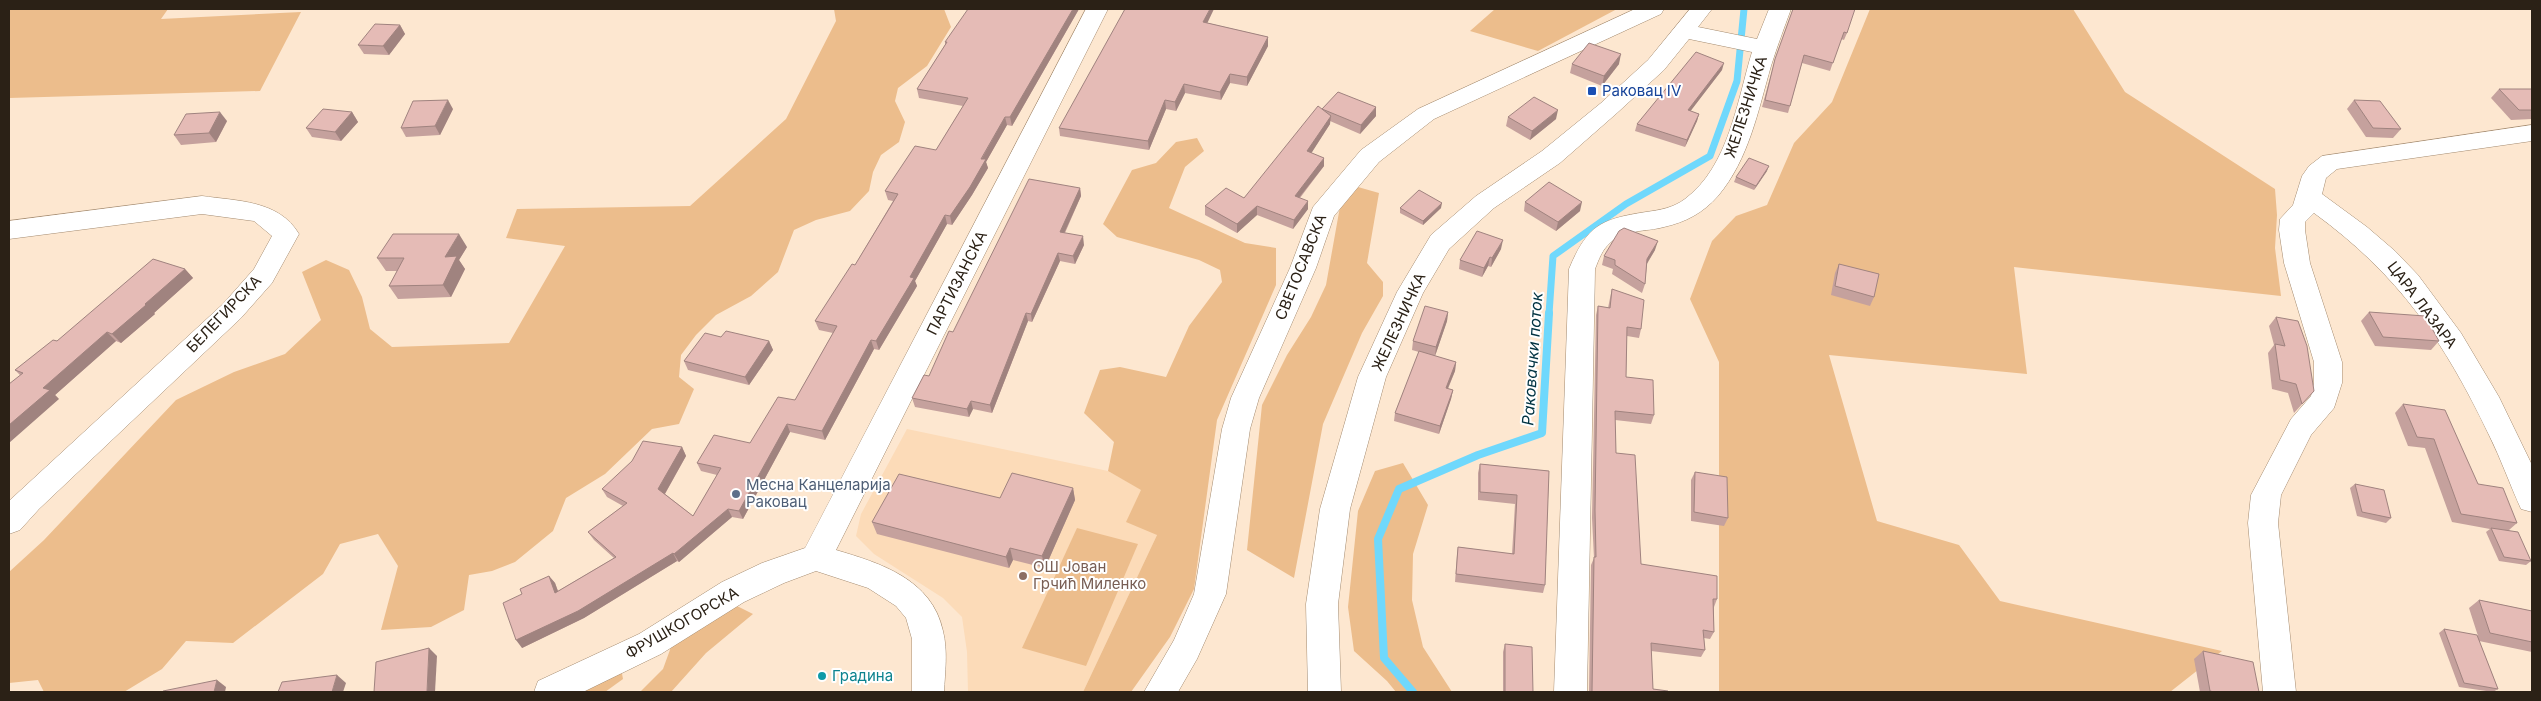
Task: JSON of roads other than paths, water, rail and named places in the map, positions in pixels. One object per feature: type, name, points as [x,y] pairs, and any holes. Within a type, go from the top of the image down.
[{"type":"street","name":"ПАРТИЗАНСКА","points":[[816,558],[1097,9]]},
{"type":"street","name":"СВЕТОСАВСКА","points":[[1160,692],[1186,649],[1210,594],[1230,458],[1238,421],[1245,398],[1303,268],[1322,213],[1370,156],[1426,114],[1653,9]]},
{"type":"street","name":"ЖЕЛЕЗНИЧКА","points":[[1324,692],[1322,604],[1335,509],[1372,377],[1410,292],[1440,242],[1485,202],[1551,157],[1609,108],[1656,65],[1701,9]]},
{"type":"street","name":"ЖЕЛЕЗНИЧКА","points":[[1571,692],[1582,269],[1586,256],[1604,233],[1620,224],[1682,213],[1700,199],[1729,163],[1757,81],[1765,48],[1780,9]]},
{"type":"street","points":[[1682,31],[1765,48]]},
{"type":"street","points":[[2279,692],[2263,523],[2266,496],[2301,427],[2324,400],[2328,383],[2328,362],[2297,263],[2292,235],[2293,219],[2303,210],[2309,197],[2310,184],[2316,172],[2331,162],[2532,133]]},
{"type":"street","name":"ЦАРА ЛАЗАРА","points":[[2309,197],[2386,258],[2445,332],[2470,373],[2513,455],[2532,500]]},
{"type":"street","name":"БЕЛЕГИРСКА","points":[[9,230],[202,205],[261,212],[286,234],[262,276],[232,311],[35,493],[9,522]]},
{"type":"street","name":"ФРУШКОГОРСКА","points":[[550,692],[650,644],[733,592],[773,573],[816,558]]},
{"type":"street","points":[[816,558],[856,570],[892,584],[917,607],[926,624],[928,692]]},
{"type":"waterway","name":"Раковачки поток","points":[[1549,314],[1553,256],[1626,204],[1710,156],[1737,81],[1744,9]]},
{"type":"waterway","name":"Раковачки поток","points":[[1413,692],[1384,658],[1378,539],[1399,489],[1478,455],[1542,433],[1549,313]]},
{"type":"place","name":"Раковац IV","points":[[1592,91]]},
{"type":"place","name":"Месна Канцеларија Раковац","points":[[736,494]]},
{"type":"place","name":"ОШ Јован Грчић Миленко","points":[[1023,576]]},
{"type":"place","name":"Градина","points":[[822,676]]}]
